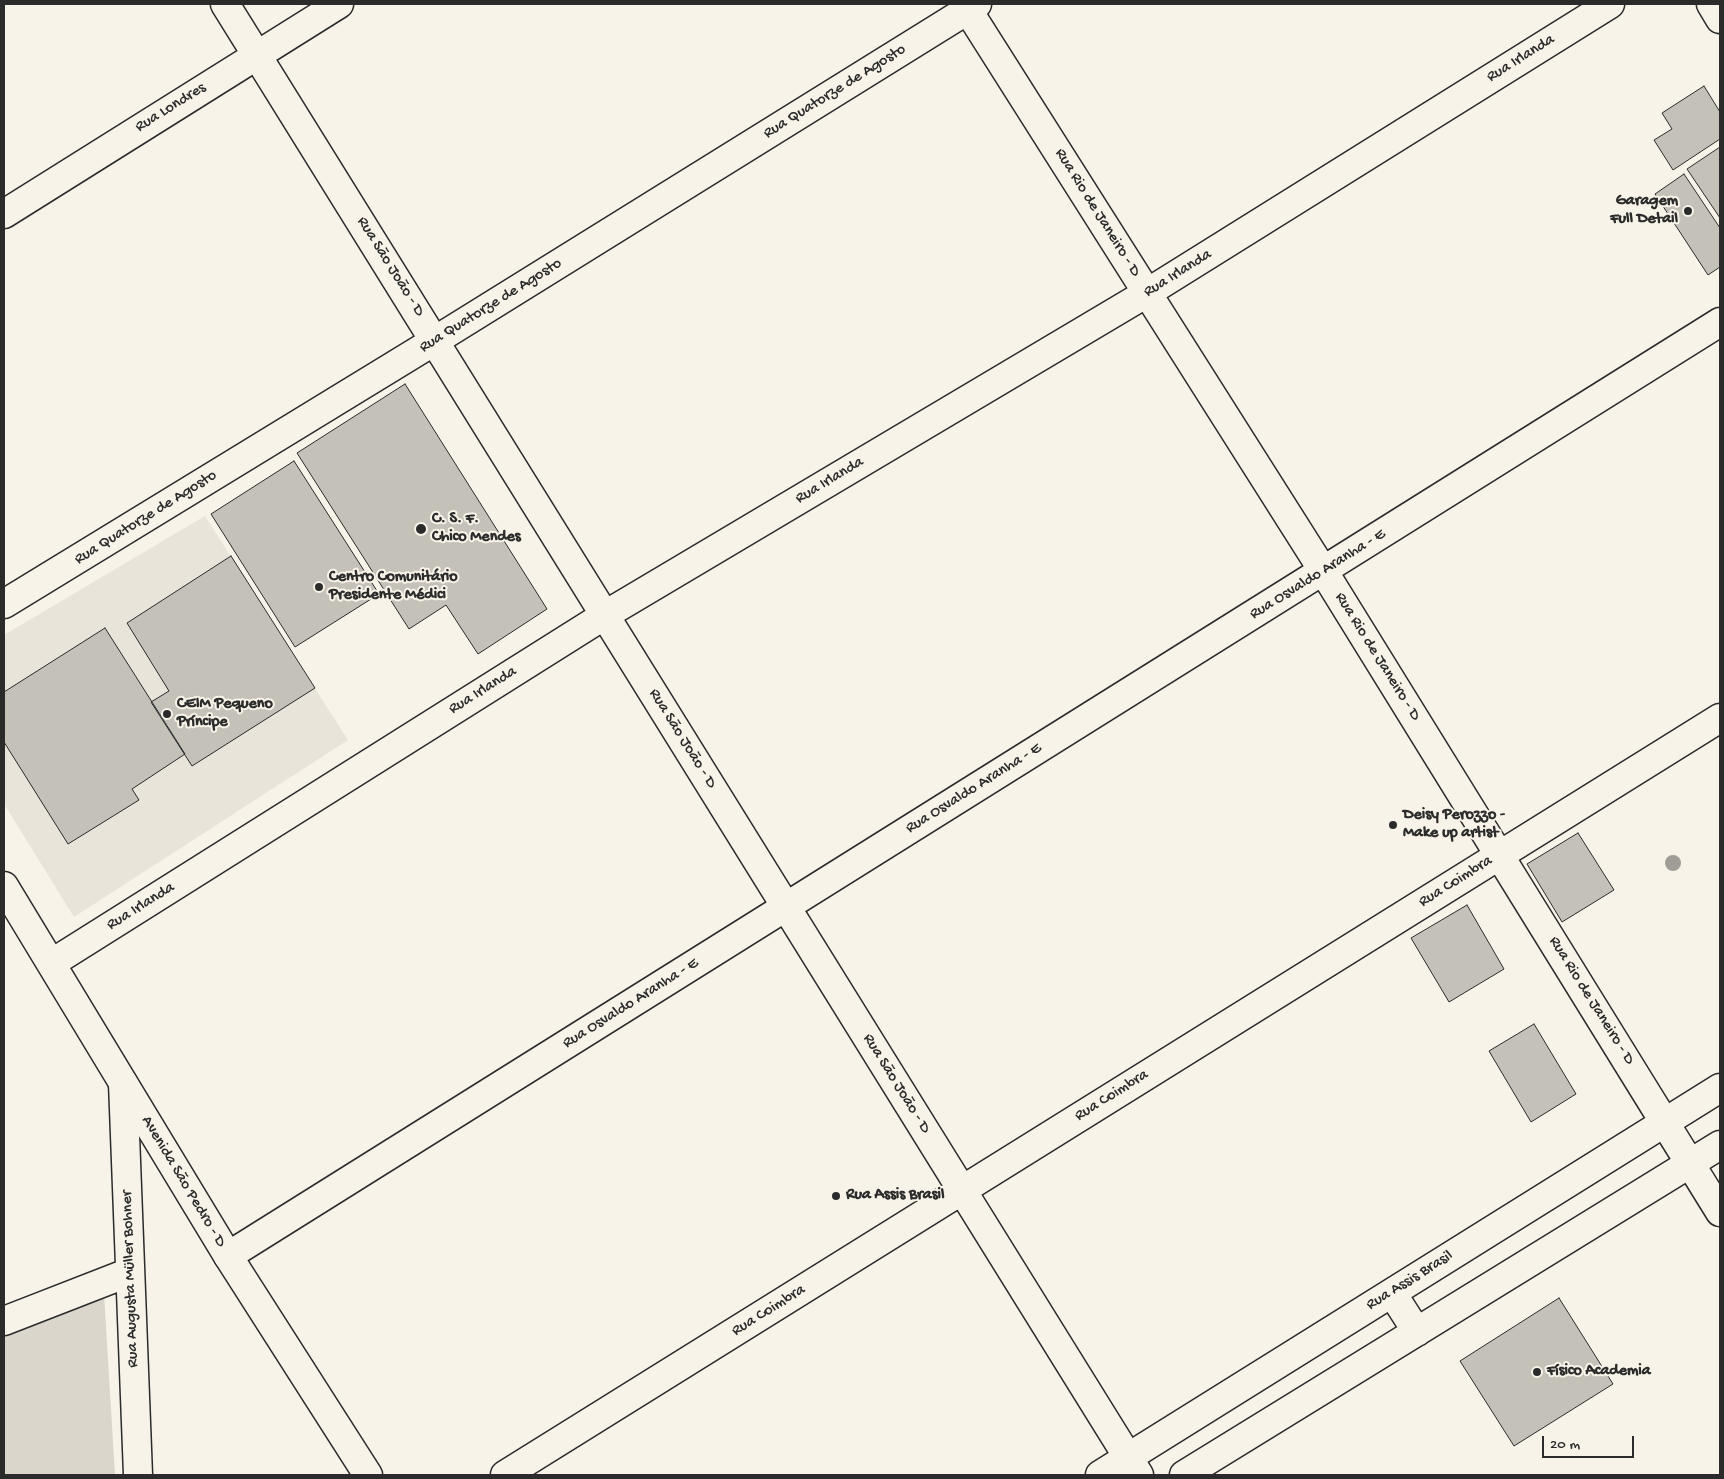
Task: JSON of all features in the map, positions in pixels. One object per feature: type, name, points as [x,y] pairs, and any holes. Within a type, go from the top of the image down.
[{"type":"street","name":"Rua São João - D","points":[[225,4],[436,340],[1134,1467]]},
{"type":"street","name":"Rua Londres","points":[[4,214],[339,4]]},
{"type":"street","name":"Rua Irlanda","points":[[52,963],[605,615],[1147,293],[1610,4]]},
{"type":"street","points":[[1711,4],[1720,19]]},
{"type":"street","name":"Rua Rio de Janeiro - D","points":[[970,6],[1147,293],[1500,855],[1720,1212]]},
{"type":"street","name":"Rua Quatorze de Agosto","points":[[4,604],[436,340],[970,6]]},
{"type":"street","name":"Rua Osvaldo Aranha - E","points":[[228,1256],[1324,572],[1720,322]]},
{"type":"street","name":"Rua Coimbra","points":[[505,1475],[1720,718]]},
{"type":"street","name":"Avenida São Pedro - D","points":[[4,886],[228,1256],[368,1475]]},
{"type":"street","name":"Rua Augusta Müller Bohner","points":[[124,1083],[138,1475]]},
{"type":"street","name":"Rua Assis Brasil","points":[[1100,1475],[1134,1467],[1392,1293],[1720,1088]]},
{"type":"street","points":[[1184,1475],[1720,1145]]},
{"type":"street","points":[[4,1321],[130,1272]]},
{"type":"street","points":[[1392,1293],[1417,1332]]},
{"type":"shaded area","name":"CEIM Pequeno Príncipe","points":[[205,516],[348,740],[74,917],[4,804],[4,635]]},
{"type":"shaded area","points":[[104,1294],[115,1475],[4,1475],[4,1333]]},
{"type":"building","points":[[1704,86],[1720,112],[1720,139],[1673,170],[1654,140],[1672,129],[1662,113]]},
{"type":"building","points":[[1720,147],[1720,218],[1687,169]]},
{"type":"building","name":"Garagem Full Detail","points":[[1684,174],[1720,228],[1720,267],[1708,275],[1655,194]]},
{"type":"building","name":"C. S. F. Chico Mendes","points":[[405,384],[547,609],[478,654],[446,605],[409,629],[297,453]]},
{"type":"building","points":[[294,461],[379,594],[295,647],[211,514]]},
{"type":"building","points":[[231,556],[315,688],[192,766],[151,702],[169,691],[127,623]]},
{"type":"building","points":[[105,628],[185,754],[132,789],[139,800],[68,844],[4,742],[4,692]]},
{"type":"building","points":[[1578,833],[1614,890],[1562,922],[1527,864]]},
{"type":"building","points":[[1467,905],[1504,969],[1449,1002],[1411,938]]},
{"type":"building","points":[[1534,1024],[1576,1094],[1531,1122],[1489,1051]]},
{"type":"building","name":"Físico Academia","points":[[1559,1298],[1613,1384],[1514,1446],[1460,1361]]},
{"type":"place","name":"Garagem Full Detail","points":[[1688,211]]},
{"type":"place","name":"C. S. F. Chico Mendes","points":[[421,529]]},
{"type":"place","name":"Centro Comunitário Presidente Médici","points":[[319,587]]},
{"type":"place","name":"CEIM Pequeno Príncipe","points":[[167,714]]},
{"type":"place","name":"Deisy Perozzo - Make up artist","points":[[1393,825]]},
{"type":"place","name":"Rua Assis Brasil","points":[[836,1196]]},
{"type":"place","name":"Físico Academia","points":[[1537,1372]]}]
